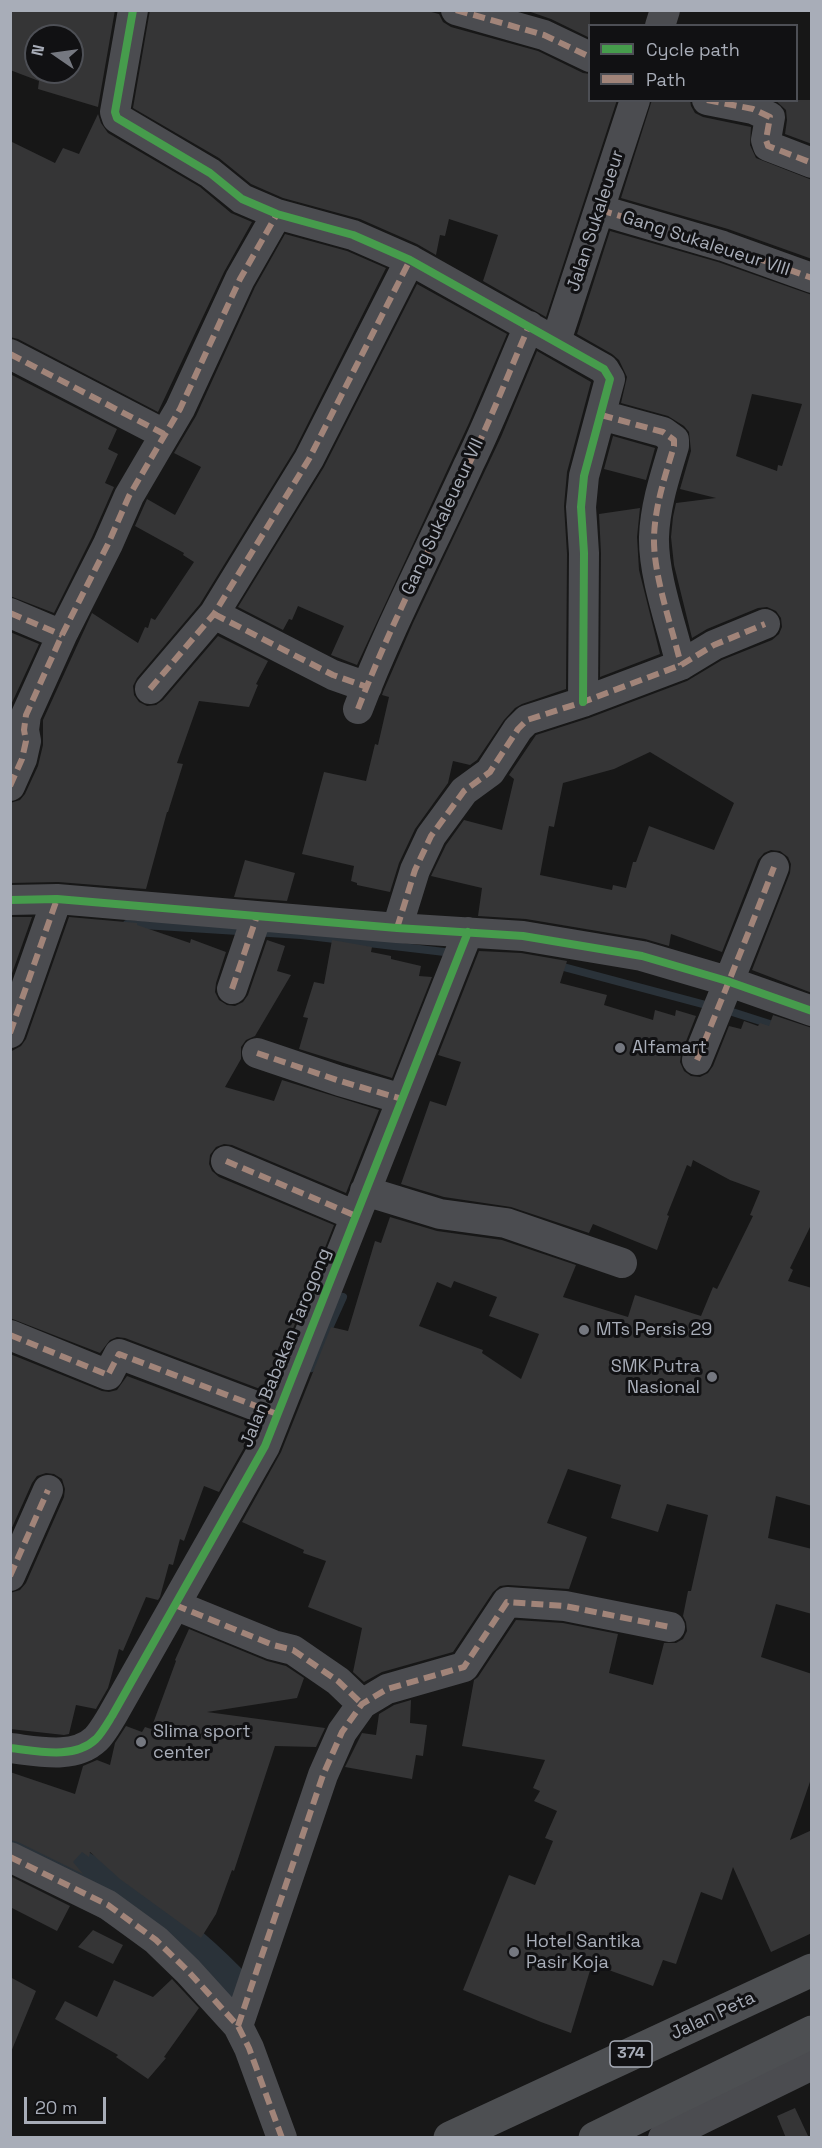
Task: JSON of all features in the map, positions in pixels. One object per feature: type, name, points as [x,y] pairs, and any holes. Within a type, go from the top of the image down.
[{"type":"main road","name":"Jalan Peta","points":[[450,2138],[812,1970]]},
{"type":"main road","points":[[595,2138],[678,2126],[812,2032]]},
{"type":"street","points":[[132,10],[115,116],[210,173],[242,199],[277,214],[353,235],[410,260],[556,341],[604,369],[609,375],[610,379],[584,476],[581,507],[584,553],[583,702]]},
{"type":"street","points":[[456,10],[544,36],[588,56]]},
{"type":"street","name":"Jalan Sukaleueur","points":[[556,341],[634,102]]},
{"type":"street","points":[[717,102],[753,109],[770,117],[766,140],[768,146],[812,163]]},
{"type":"street","name":"Gang Sukaleueur VIII","points":[[600,210],[723,246],[812,278]]},
{"type":"street","points":[[10,786],[22,759],[26,741],[24,730],[26,715],[62,635],[108,544],[129,496],[180,409],[240,279],[277,214]]},
{"type":"street","points":[[150,689],[214,614],[309,459],[410,260]]},
{"type":"street","name":"Gang Sukaleueur VII","points":[[214,614],[333,675],[363,698],[419,568],[470,464],[529,326]]},
{"type":"street","points":[[10,354],[164,434]]},
{"type":"street","points":[[601,415],[663,432],[674,440],[657,504],[654,538],[660,582],[681,665]]},
{"type":"street","points":[[10,613],[62,635]]},
{"type":"street","points":[[397,928],[415,870],[431,836],[464,791],[490,772],[518,729],[527,720],[583,702],[681,665],[714,645],[765,624]]},
{"type":"street","points":[[697,1060],[774,867]]},
{"type":"street","points":[[10,900],[57,899],[397,928],[523,936],[642,956],[727,981],[812,1011]]},
{"type":"street","points":[[10,1033],[57,899]]},
{"type":"street","points":[[232,989],[257,916]]},
{"type":"street","name":"Jalan Babakan Tarogong","points":[[10,1748],[64,1752],[84,1748],[96,1739],[112,1716],[265,1446],[468,932]]},
{"type":"street","points":[[257,1053],[402,1099]]},
{"type":"street","points":[[226,1161],[361,1204],[506,1223],[622,1263]]},
{"type":"street","points":[[10,1335],[108,1375],[119,1354],[277,1414]]},
{"type":"street","points":[[10,1576],[48,1490]]},
{"type":"street","points":[[238,2026],[323,1775],[342,1732],[362,1704],[387,1689],[465,1667],[507,1602],[565,1606],[670,1627]]},
{"type":"street","points":[[175,1605],[273,1645],[293,1650],[338,1681],[362,1704]]},
{"type":"street","points":[[10,1857],[108,1905],[156,1940],[188,1971],[238,2026],[249,2048],[282,2138]]},
{"type":"street","points":[[678,2126],[812,2065]]},
{"type":"building","points":[[10,10],[115,10],[98,107],[38,89],[39,84],[84,84],[84,24],[24,24],[24,75],[10,70]]},
{"type":"building","points":[[150,10],[424,10],[439,14],[443,22],[451,27],[538,51],[588,74],[588,102],[616,102],[546,317],[483,281],[498,235],[449,219],[445,236],[440,235],[436,255],[417,244],[360,219],[283,198],[251,184],[219,158],[133,108]]},
{"type":"building","points":[[525,10],[590,10],[588,37],[551,19]]},
{"type":"building","points":[[812,100],[812,144],[785,134],[786,110],[777,102]]},
{"type":"building","points":[[651,102],[690,102],[695,113],[703,117],[751,127],[750,145],[756,158],[812,180],[812,259],[728,229],[621,198]]},
{"type":"building","points":[[98,114],[108,133],[200,187],[231,213],[252,222],[224,272],[158,412],[18,339],[10,337],[10,141],[55,163],[63,148],[79,154]]},
{"type":"building","points":[[610,231],[718,262],[812,295],[812,993],[752,970],[790,873],[791,864],[788,857],[780,851],[771,850],[764,853],[758,860],[722,952],[671,934],[669,946],[645,939],[526,919],[478,916],[482,888],[431,876],[446,845],[464,820],[502,830],[514,779],[509,775],[536,735],[589,718],[687,681],[722,660],[772,640],[779,634],[782,627],[781,618],[776,611],[767,607],[758,608],[707,629],[692,638],[674,565],[671,537],[673,517],[676,503],[716,498],[680,489],[691,451],[689,432],[684,426],[668,416],[621,403],[627,377],[619,360],[577,334]],"holes":[[[752,394],[802,404],[782,466],[778,465],[777,471],[736,456]],[[650,752],[734,803],[714,850],[649,826],[636,862],[633,862],[626,888],[613,885],[612,890],[540,875],[549,826],[554,827],[563,783],[614,769]]]},
{"type":"building","points":[[285,234],[347,251],[386,268],[294,451],[200,604],[137,678],[133,686],[134,695],[139,702],[147,706],[156,705],[163,700],[218,636],[268,661],[256,684],[258,685],[249,707],[199,701],[177,763],[183,764],[146,889],[58,882],[10,883],[10,803],[20,800],[25,794],[38,766],[43,745],[43,720],[92,613],[138,643],[145,627],[148,628],[151,618],[155,620],[194,562],[183,555],[184,553],[135,526],[147,499],[175,515],[201,467],[174,453],[196,416],[255,287]]},
{"type":"building","points":[[417,284],[507,334],[469,423],[357,665],[331,655],[344,626],[298,606],[292,620],[289,619],[283,630],[238,607],[324,467]]},
{"type":"building","points":[[537,351],[591,382],[567,472],[564,506],[567,554],[566,689],[515,708],[504,720],[477,760],[470,765],[453,761],[448,783],[415,829],[399,863],[390,892],[357,885],[351,881],[354,866],[302,854],[324,772],[366,781],[375,744],[378,745],[389,697],[382,695],[383,692],[501,437]]},
{"type":"building","points":[[10,374],[117,429],[108,449],[118,454],[105,483],[114,487],[54,613],[10,596]]},
{"type":"building","points":[[613,436],[655,448],[646,480],[604,469]]},
{"type":"building","points":[[640,508],[637,537],[639,570],[660,654],[600,677],[599,514]]},
{"type":"building","points":[[10,632],[39,644],[10,707]]},
{"type":"building","points":[[245,860],[295,873],[287,901],[234,897]]},
{"type":"building","points":[[10,917],[32,917],[10,979]]},
{"type":"building","points":[[69,917],[137,923],[137,925],[190,943],[191,939],[226,952],[215,992],[219,1000],[227,1005],[235,1006],[243,1002],[248,995],[267,940],[285,946],[277,971],[291,975],[255,1036],[246,1040],[241,1047],[241,1059],[225,1087],[274,1101],[282,1080],[379,1110],[346,1193],[232,1145],[224,1144],[216,1147],[210,1155],[209,1164],[212,1171],[219,1177],[334,1225],[268,1392],[125,1338],[117,1337],[110,1340],[100,1353],[10,1318],[10,1052],[21,1046],[26,1039]]},
{"type":"building","points":[[332,940],[372,947],[371,952],[421,966],[419,976],[432,977],[392,1078],[299,1049],[308,1018],[303,1017],[314,982],[324,984]]},
{"type":"building","points":[[479,951],[521,953],[567,961],[560,983],[607,995],[604,1005],[653,1020],[655,1010],[675,1016],[676,1010],[696,1016],[680,1062],[684,1071],[691,1076],[700,1077],[708,1073],[729,1026],[741,1029],[744,1021],[758,1026],[760,1023],[769,1026],[773,1015],[812,1028],[812,1223],[790,1268],[793,1270],[788,1281],[812,1288],[812,1506],[776,1496],[768,1538],[812,1549],[812,1614],[776,1604],[761,1657],[812,1674],[812,1776],[790,1840],[812,1830],[812,1933],[771,1952],[733,1867],[722,1900],[701,1892],[676,1964],[663,1960],[653,1986],[592,1964],[571,2033],[463,1990],[509,1875],[535,1885],[553,1841],[545,1838],[557,1811],[534,1801],[540,1791],[533,1788],[545,1760],[462,1746],[474,1680],[516,1620],[563,1623],[618,1634],[609,1673],[653,1685],[664,1643],[676,1643],[683,1639],[687,1631],[683,1616],[708,1515],[667,1504],[658,1532],[611,1518],[621,1485],[568,1469],[547,1523],[587,1537],[569,1589],[500,1586],[493,1592],[453,1652],[382,1672],[364,1682],[353,1672],[362,1628],[308,1607],[326,1561],[303,1553],[304,1550],[242,1522],[281,1452],[331,1327],[348,1331],[375,1241],[381,1243],[390,1217],[437,1231],[502,1240],[576,1265],[563,1297],[628,1317],[635,1295],[701,1316],[713,1287],[717,1289],[753,1216],[750,1215],[760,1191],[730,1180],[693,1160],[691,1167],[687,1165],[667,1215],[669,1216],[657,1250],[593,1224],[589,1233],[511,1207],[444,1197],[401,1184],[430,1101],[446,1106],[461,1062],[438,1055]],"holes":[[[454,1281],[497,1297],[489,1316],[539,1334],[521,1379],[482,1353],[483,1350],[419,1326],[437,1282],[451,1288]]]},
{"type":"building","points":[[10,1354],[102,1391],[117,1390],[127,1376],[255,1424],[219,1492],[204,1486],[184,1541],[180,1539],[173,1565],[169,1564],[160,1597],[158,1600],[146,1597],[123,1651],[119,1649],[108,1688],[96,1709],[76,1705],[69,1734],[64,1735],[10,1729],[10,1593],[20,1590],[26,1583],[64,1497],[65,1489],[62,1479],[54,1474],[46,1473],[37,1476],[10,1532]]},
{"type":"building","points":[[189,1629],[267,1661],[286,1666],[304,1678],[297,1698],[207,1712],[325,1728],[316,1747],[275,1746],[234,1871],[232,1870],[216,1914],[201,1938],[120,1879],[90,1852],[89,1857],[82,1852],[73,1862],[83,1874],[10,1840],[10,1772],[75,1794],[83,1766],[97,1760],[110,1765],[115,1743],[126,1726],[142,1732],[145,1727],[151,1729],[175,1660]]},
{"type":"building","points":[[411,1700],[410,1723],[427,1725],[423,1756],[416,1755],[412,1779],[345,1767],[362,1733],[376,1735],[379,1714],[394,1705]]},
{"type":"building","points":[[10,1876],[70,1906],[57,1931],[10,1907]]},
{"type":"building","points":[[93,1930],[123,1945],[113,1964],[78,1947]]},
{"type":"building","points":[[10,1977],[36,1991],[11,2052],[10,2052]]},
{"type":"building","points":[[172,1979],[199,2008],[164,2057],[166,2058],[148,2079],[116,2057],[118,2055],[55,2019],[65,2001],[97,2017],[114,1980],[153,1997]]},
{"type":"building","points":[[795,2108],[809,2138],[786,2138],[777,2116]]},
{"type":"waterway","points":[[127,924],[301,935],[453,953]]},
{"type":"waterway","points":[[556,965],[706,1005]]},
{"type":"waterway","points":[[723,1009],[779,1027]]},
{"type":"waterway","points":[[311,1368],[343,1297]]},
{"type":"waterway","points":[[10,1838],[72,1871],[130,1907],[184,1949],[234,1997]]},
{"type":"marked path","points":[[456,10],[544,35],[588,56]]},
{"type":"marked path","points":[[717,102],[753,109],[770,117],[766,140],[768,146],[812,163]]},
{"type":"marked path","points":[[600,210],[723,246],[812,278]]},
{"type":"marked path","points":[[10,786],[22,759],[26,741],[24,730],[26,715],[62,635],[108,544],[129,496],[180,409],[240,279],[277,214]]},
{"type":"marked path","points":[[150,689],[214,614],[309,459],[410,260]]},
{"type":"marked path","points":[[358,709],[397,616],[485,430],[529,326]]},
{"type":"marked path","points":[[10,354],[164,434]]},
{"type":"marked path","points":[[601,415],[663,432],[674,440],[658,502],[654,537],[660,584],[681,665]]},
{"type":"marked path","points":[[10,613],[62,635]]},
{"type":"marked path","points":[[214,614],[333,675],[367,687]]},
{"type":"marked path","points":[[397,928],[415,870],[431,836],[464,791],[490,772],[518,729],[527,720],[583,702],[681,665],[714,645],[765,624]]},
{"type":"marked path","points":[[697,1060],[774,867]]},
{"type":"marked path","points":[[10,1033],[57,899]]},
{"type":"marked path","points":[[232,989],[257,916]]},
{"type":"marked path","points":[[257,1053],[402,1099]]},
{"type":"marked path","points":[[226,1161],[356,1216]]},
{"type":"marked path","points":[[10,1335],[108,1375],[119,1354],[277,1414]]},
{"type":"marked path","points":[[10,1576],[48,1490]]},
{"type":"marked path","points":[[238,2026],[323,1775],[342,1732],[362,1704],[387,1689],[464,1667],[507,1602],[565,1606],[670,1627]]},
{"type":"marked path","points":[[175,1605],[273,1645],[293,1650],[338,1681],[362,1704]]},
{"type":"marked path","points":[[10,1857],[108,1905],[156,1940],[188,1971],[238,2026],[249,2048],[282,2138]]},
{"type":"cycle path","points":[[133,10],[115,112],[117,118],[210,173],[242,199],[277,214],[353,235],[410,260],[604,369],[610,379],[584,476],[581,507],[584,553],[583,702]]},
{"type":"cycle path","points":[[10,900],[57,899],[397,928],[523,936],[642,956],[727,981],[812,1011]]},
{"type":"cycle path","points":[[10,1748],[66,1752],[87,1746],[98,1737],[265,1446],[468,932]]},
{"type":"place","name":"Alfamart","points":[[620,1048]]},
{"type":"place","name":"MTs Persis 29","points":[[584,1330]]},
{"type":"place","name":"SMK Putra Nasional","points":[[712,1377]]},
{"type":"place","name":"Slima sport center","points":[[141,1742]]},
{"type":"place","name":"Hotel Santika Pasir Koja","points":[[514,1952]]}]
